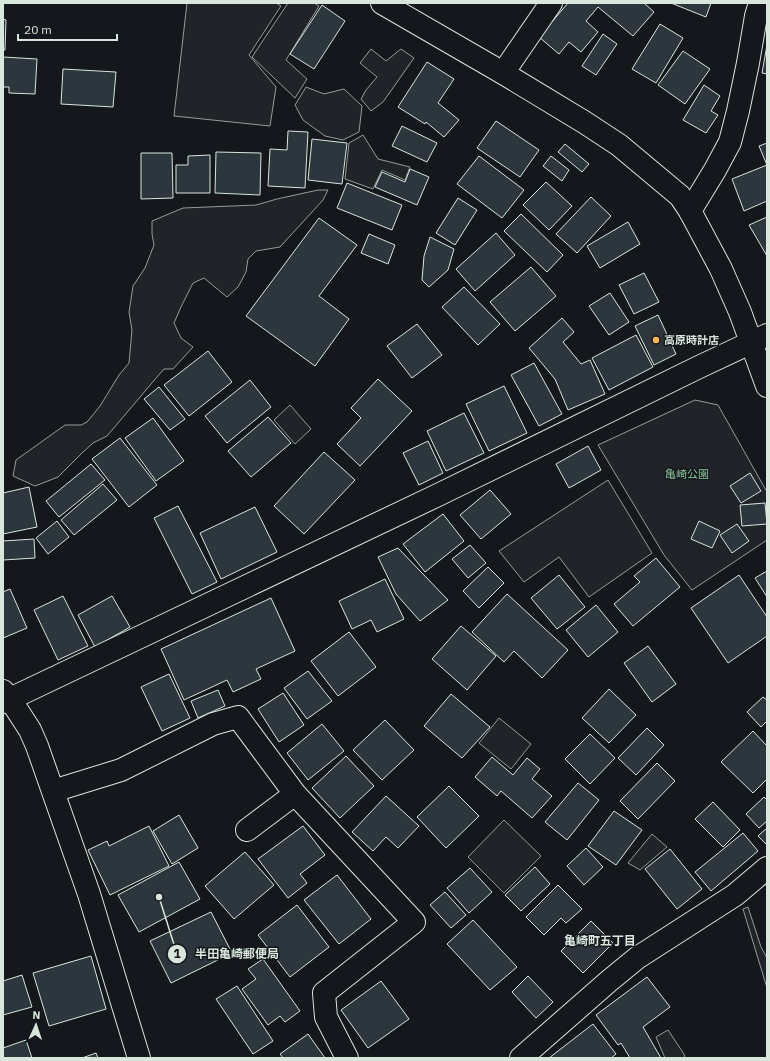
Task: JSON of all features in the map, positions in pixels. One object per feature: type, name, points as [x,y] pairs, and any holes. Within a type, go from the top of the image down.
[{"type":"street","points":[[382,3],[584,122],[619,146],[680,196],[690,211],[721,270],[740,312],[759,339],[767,386]]},
{"type":"street","points":[[503,73],[551,3]]},
{"type":"street","points":[[690,211],[730,142],[738,111],[756,16],[760,3]]},
{"type":"street","points":[[139,1058],[89,894],[37,746],[30,730],[5,698],[440,494],[759,339]]},
{"type":"street","points":[[53,790],[121,770],[213,724],[238,717],[295,794],[414,922],[324,993],[326,1017],[347,1058]]},
{"type":"street","points":[[247,830],[295,794]]},
{"type":"street","points":[[521,1058],[637,958],[735,895],[767,868]]},
{"type":"green space","points":[[187,3],[276,3],[281,6],[249,55],[276,87],[270,126],[174,116]]},
{"type":"green space","points":[[288,3],[314,3],[319,6],[286,60],[307,79],[295,98],[252,57]]},
{"type":"green space","points":[[371,49],[386,61],[401,49],[414,58],[383,102],[371,111],[361,99],[366,90],[377,77],[360,63]]},
{"type":"green space","points":[[306,87],[324,94],[344,89],[362,106],[359,132],[343,140],[325,136],[303,120],[295,105]]},
{"type":"green space","points":[[363,135],[378,159],[410,167],[405,180],[382,170],[373,189],[345,179],[349,143]]},
{"type":"green space","points":[[318,190],[328,190],[323,200],[280,247],[256,251],[248,259],[246,272],[238,287],[227,297],[204,278],[193,283],[174,323],[181,338],[193,347],[173,369],[164,369],[107,436],[93,443],[58,477],[35,486],[13,476],[16,460],[65,425],[81,425],[87,422],[100,406],[119,375],[129,363],[132,330],[129,312],[133,286],[145,268],[154,245],[152,221],[183,208],[256,205]]},
{"type":"green space","name":"亀崎公園","points":[[695,400],[718,405],[767,492],[767,540],[692,590],[664,555],[598,445]]},
{"type":"green space","points":[[290,405],[311,429],[295,444],[274,420]]},
{"type":"green space","points":[[608,480],[652,553],[589,597],[559,557],[524,582],[499,551]]},
{"type":"green space","points":[[499,718],[531,744],[511,769],[479,743]]},
{"type":"green space","points":[[504,820],[541,856],[504,893],[468,857]]},
{"type":"green space","points":[[652,834],[667,847],[640,870],[628,863]]},
{"type":"green space","points":[[748,907],[761,947],[767,958],[767,988],[743,909]]},
{"type":"green space","points":[[668,1030],[684,1054],[685,1058],[665,1058],[656,1037]]},
{"type":"building","points":[[568,3],[644,3],[654,12],[633,36],[598,7],[586,21],[598,32],[581,52],[569,42],[559,54],[539,37]]},
{"type":"building","points":[[671,3],[711,3],[706,17]]},
{"type":"building","points":[[322,5],[345,21],[314,69],[290,54]]},
{"type":"building","points":[[3,19],[6,20],[5,50],[3,50]]},
{"type":"building","points":[[660,24],[683,38],[656,83],[632,69]]},
{"type":"building","points":[[603,34],[617,44],[596,75],[582,66]]},
{"type":"building","points":[[767,45],[767,74],[762,73]]},
{"type":"building","points":[[683,51],[710,69],[685,104],[658,85]]},
{"type":"building","points":[[3,57],[37,59],[35,94],[9,93],[9,87],[3,87]]},
{"type":"building","points":[[427,62],[454,79],[438,103],[459,120],[444,137],[426,122],[425,124],[398,107]]},
{"type":"building","points":[[63,69],[116,72],[113,107],[61,104]]},
{"type":"building","points":[[704,85],[720,96],[711,111],[718,115],[706,133],[683,120]]},
{"type":"building","points":[[496,121],[539,150],[520,177],[477,148]]},
{"type":"building","points":[[402,126],[437,143],[427,162],[392,146]]},
{"type":"building","points":[[288,131],[308,132],[305,188],[268,186],[270,149],[287,150]]},
{"type":"building","points":[[312,139],[347,143],[342,184],[308,180]]},
{"type":"building","points":[[767,143],[767,165],[759,146]]},
{"type":"building","points":[[565,144],[589,164],[582,172],[558,152]]},
{"type":"building","points":[[216,152],[261,153],[260,195],[215,193]]},
{"type":"building","points":[[141,153],[172,153],[173,198],[141,199]]},
{"type":"building","points":[[210,155],[210,193],[176,193],[176,165],[188,165],[188,156]]},
{"type":"building","points":[[479,156],[524,190],[502,218],[457,184]]},
{"type":"building","points":[[551,156],[569,170],[562,181],[543,166]]},
{"type":"building","points":[[767,165],[767,201],[744,211],[732,179]]},
{"type":"building","points":[[410,169],[429,177],[417,205],[375,187],[382,172],[405,182]]},
{"type":"building","points":[[546,182],[572,206],[549,230],[523,205]]},
{"type":"building","points":[[347,183],[402,205],[392,230],[337,208]]},
{"type":"building","points":[[591,197],[611,216],[577,253],[556,234]]},
{"type":"building","points":[[458,198],[477,210],[455,245],[436,233]]},
{"type":"building","points":[[521,214],[563,255],[547,272],[504,231]]},
{"type":"building","points":[[767,217],[767,256],[749,225]]},
{"type":"building","points":[[319,218],[357,245],[319,296],[349,319],[315,366],[246,316]]},
{"type":"building","points":[[628,222],[640,244],[600,268],[587,246]]},
{"type":"building","points":[[496,233],[515,255],[475,291],[456,269]]},
{"type":"building","points":[[369,234],[395,245],[388,264],[361,253]]},
{"type":"building","points":[[430,237],[454,249],[448,270],[429,287],[422,280],[424,256]]},
{"type":"building","points":[[531,267],[556,296],[515,331],[490,302]]},
{"type":"building","points":[[644,273],[659,302],[634,314],[619,285]]},
{"type":"building","points":[[464,287],[500,324],[478,345],[442,307]]},
{"type":"building","points":[[610,293],[629,322],[609,335],[589,306]]},
{"type":"building","name":"高原時計店","points":[[658,315],[676,354],[654,365],[635,326]]},
{"type":"building","points":[[562,318],[574,332],[563,342],[581,364],[590,360],[605,394],[568,410],[555,379],[529,348]]},
{"type":"building","points":[[417,324],[442,355],[412,378],[387,346]]},
{"type":"building","points":[[636,335],[653,367],[609,390],[592,358]]},
{"type":"building","points":[[208,351],[232,382],[189,416],[164,385]]},
{"type":"building","points":[[534,363],[562,414],[539,426],[511,375]]},
{"type":"building","points":[[378,379],[412,411],[360,466],[337,444],[361,418],[351,408]]},
{"type":"building","points":[[250,380],[271,407],[227,443],[205,416]]},
{"type":"building","points":[[504,386],[527,433],[489,451],[466,404]]},
{"type":"building","points":[[159,387],[185,419],[170,430],[144,399]]},
{"type":"building","points":[[464,413],[484,453],[446,471],[427,431]]},
{"type":"building","points":[[268,417],[291,443],[251,477],[228,451]]},
{"type":"building","points":[[153,418],[184,461],[156,481],[125,438]]},
{"type":"building","points":[[120,438],[157,485],[129,507],[92,459]]},
{"type":"building","points":[[428,441],[443,473],[419,485],[403,453]]},
{"type":"building","points":[[588,446],[601,470],[569,488],[556,464]]},
{"type":"building","points":[[324,452],[355,480],[304,534],[274,506]]},
{"type":"building","points":[[91,464],[105,480],[59,517],[46,501]]},
{"type":"building","points":[[750,473],[761,491],[741,503],[730,486]]},
{"type":"building","points":[[103,484],[117,500],[74,535],[61,520]]},
{"type":"building","points":[[29,487],[37,527],[3,534],[3,493]]},
{"type":"building","points":[[490,490],[511,514],[481,539],[460,515]]},
{"type":"building","points":[[765,503],[767,524],[742,526],[740,505]]},
{"type":"building","points":[[178,506],[217,582],[192,594],[154,518]]},
{"type":"building","points":[[255,507],[277,552],[221,579],[200,533]]},
{"type":"building","points":[[443,514],[464,541],[425,572],[403,544]]},
{"type":"building","points":[[57,521],[69,537],[48,554],[36,538]]},
{"type":"building","points":[[699,521],[720,531],[712,548],[691,539]]},
{"type":"building","points":[[737,524],[749,541],[732,553],[720,535]]},
{"type":"building","points":[[34,539],[35,558],[3,560],[3,541]]},
{"type":"building","points":[[470,545],[486,563],[468,578],[452,559]]},
{"type":"building","points":[[398,548],[448,600],[420,621],[396,594],[378,557]]},
{"type":"building","points":[[656,558],[680,587],[633,626],[614,604],[640,582],[634,576]]},
{"type":"building","points":[[488,567],[504,583],[479,608],[463,591]]},
{"type":"building","points":[[767,571],[767,597],[755,578]]},
{"type":"building","points":[[559,575],[585,607],[557,629],[531,598]]},
{"type":"building","points":[[739,575],[767,617],[767,636],[728,663],[691,608]]},
{"type":"building","points":[[385,579],[404,619],[377,632],[371,620],[352,629],[339,601]]},
{"type":"building","points":[[10,589],[27,628],[3,638],[3,592]]},
{"type":"building","points":[[507,594],[568,650],[542,678],[514,651],[504,662],[472,632]]},
{"type":"building","points":[[63,596],[88,646],[58,660],[34,610]]},
{"type":"building","points":[[112,596],[130,627],[95,647],[78,615]]},
{"type":"building","points":[[271,598],[295,651],[256,669],[261,679],[233,692],[227,680],[184,700],[161,649]]},
{"type":"building","points":[[596,605],[618,632],[588,657],[566,630]]},
{"type":"building","points":[[461,626],[496,656],[467,690],[432,659]]},
{"type":"building","points":[[349,632],[376,667],[338,696],[311,661]]},
{"type":"building","points":[[648,646],[676,684],[652,702],[624,663]]},
{"type":"building","points":[[308,671],[332,701],[307,719],[284,688]]},
{"type":"building","points":[[169,674],[190,718],[162,731],[141,687]]},
{"type":"building","points":[[609,689],[636,715],[609,743],[582,718]]},
{"type":"building","points":[[218,690],[225,706],[198,718],[191,701]]},
{"type":"building","points":[[283,693],[304,725],[279,742],[258,709]]},
{"type":"building","points":[[451,694],[490,727],[462,758],[424,726]]},
{"type":"building","points":[[763,697],[767,700],[767,721],[761,727],[747,712]]},
{"type":"building","points":[[385,720],[414,750],[382,780],[353,750]]},
{"type":"building","points":[[322,724],[344,751],[308,780],[287,753]]},
{"type":"building","points":[[647,728],[664,745],[636,775],[618,758]]},
{"type":"building","points":[[753,731],[767,746],[767,779],[753,793],[721,762]]},
{"type":"building","points":[[590,734],[615,758],[590,784],[565,759]]},
{"type":"building","points":[[346,756],[374,786],[340,818],[312,788]]},
{"type":"building","points":[[492,757],[513,775],[527,758],[540,769],[532,779],[552,796],[532,818],[501,791],[497,796],[475,777]]},
{"type":"building","points":[[657,763],[675,781],[638,819],[620,801]]},
{"type":"building","points":[[578,783],[599,800],[567,840],[545,822]]},
{"type":"building","points":[[449,786],[479,816],[446,848],[417,817]]},
{"type":"building","points":[[386,796],[419,826],[398,848],[386,837],[373,851],[352,832]]},
{"type":"building","points":[[764,797],[767,800],[767,821],[759,828],[746,814]]},
{"type":"building","points":[[713,802],[740,830],[723,847],[695,819]]},
{"type":"building","points":[[614,811],[642,830],[616,865],[588,846]]},
{"type":"building","points":[[179,815],[198,848],[172,864],[153,831]]},
{"type":"building","points":[[149,826],[169,866],[110,895],[88,850],[107,841],[109,846]]},
{"type":"building","points":[[303,826],[325,855],[300,874],[307,883],[288,898],[258,859]]},
{"type":"building","points":[[767,828],[767,845],[758,836]]},
{"type":"building","points":[[743,833],[758,851],[711,891],[695,872]]},
{"type":"building","points":[[586,848],[603,867],[584,885],[567,866]]},
{"type":"building","points":[[670,849],[702,889],[677,909],[645,869]]},
{"type":"building","points":[[245,852],[274,885],[234,919],[205,886]]},
{"type":"building","points":[[179,862],[200,899],[139,932],[118,895]]},
{"type":"building","points":[[535,867],[550,884],[521,911],[505,895]]},
{"type":"building","points":[[470,868],[492,892],[469,913],[447,888]]},
{"type":"building","points":[[337,875],[371,919],[339,944],[304,900]]},
{"type":"building","points":[[558,885],[582,909],[566,923],[561,918],[544,935],[526,917]]},
{"type":"building","points":[[445,892],[466,915],[451,928],[430,905]]},
{"type":"building","points":[[297,905],[329,947],[290,977],[258,935]]},
{"type":"building","points":[[211,912],[232,953],[171,983],[150,941]]},
{"type":"building","points":[[473,920],[517,967],[490,990],[447,944]]},
{"type":"building","points":[[591,921],[613,943],[583,973],[561,951]]},
{"type":"building","points":[[91,956],[106,1009],[49,1026],[33,973]]},
{"type":"building","points":[[263,959],[300,1011],[285,1022],[280,1016],[268,1025],[242,989],[256,979],[248,969]]},
{"type":"building","points":[[22,975],[32,1007],[3,1015],[3,981]]},
{"type":"building","points":[[528,976],[553,1002],[536,1018],[512,992]]},
{"type":"building","points":[[647,977],[670,1007],[643,1027],[661,1058],[630,1058],[621,1043],[618,1045],[596,1015]]},
{"type":"building","points":[[381,981],[409,1019],[368,1048],[341,1010]]},
{"type":"building","points":[[237,986],[273,1041],[253,1054],[216,999]]},
{"type":"building","points":[[593,1024],[616,1054],[611,1058],[549,1058]]},
{"type":"building","points":[[308,1034],[325,1058],[283,1058],[280,1054]]},
{"type":"building","points":[[26,1040],[32,1058],[3,1058],[3,1048]]},
{"type":"building","points":[[96,1053],[98,1058],[82,1058]]},
{"type":"place","name":"高原時計店","points":[[656,340]]},
{"type":"place","name":"半田亀崎郵便局","points":[[159,897]]},
{"type":"district","name":"亀崎町五丁目","points":[[600,940]]}]
